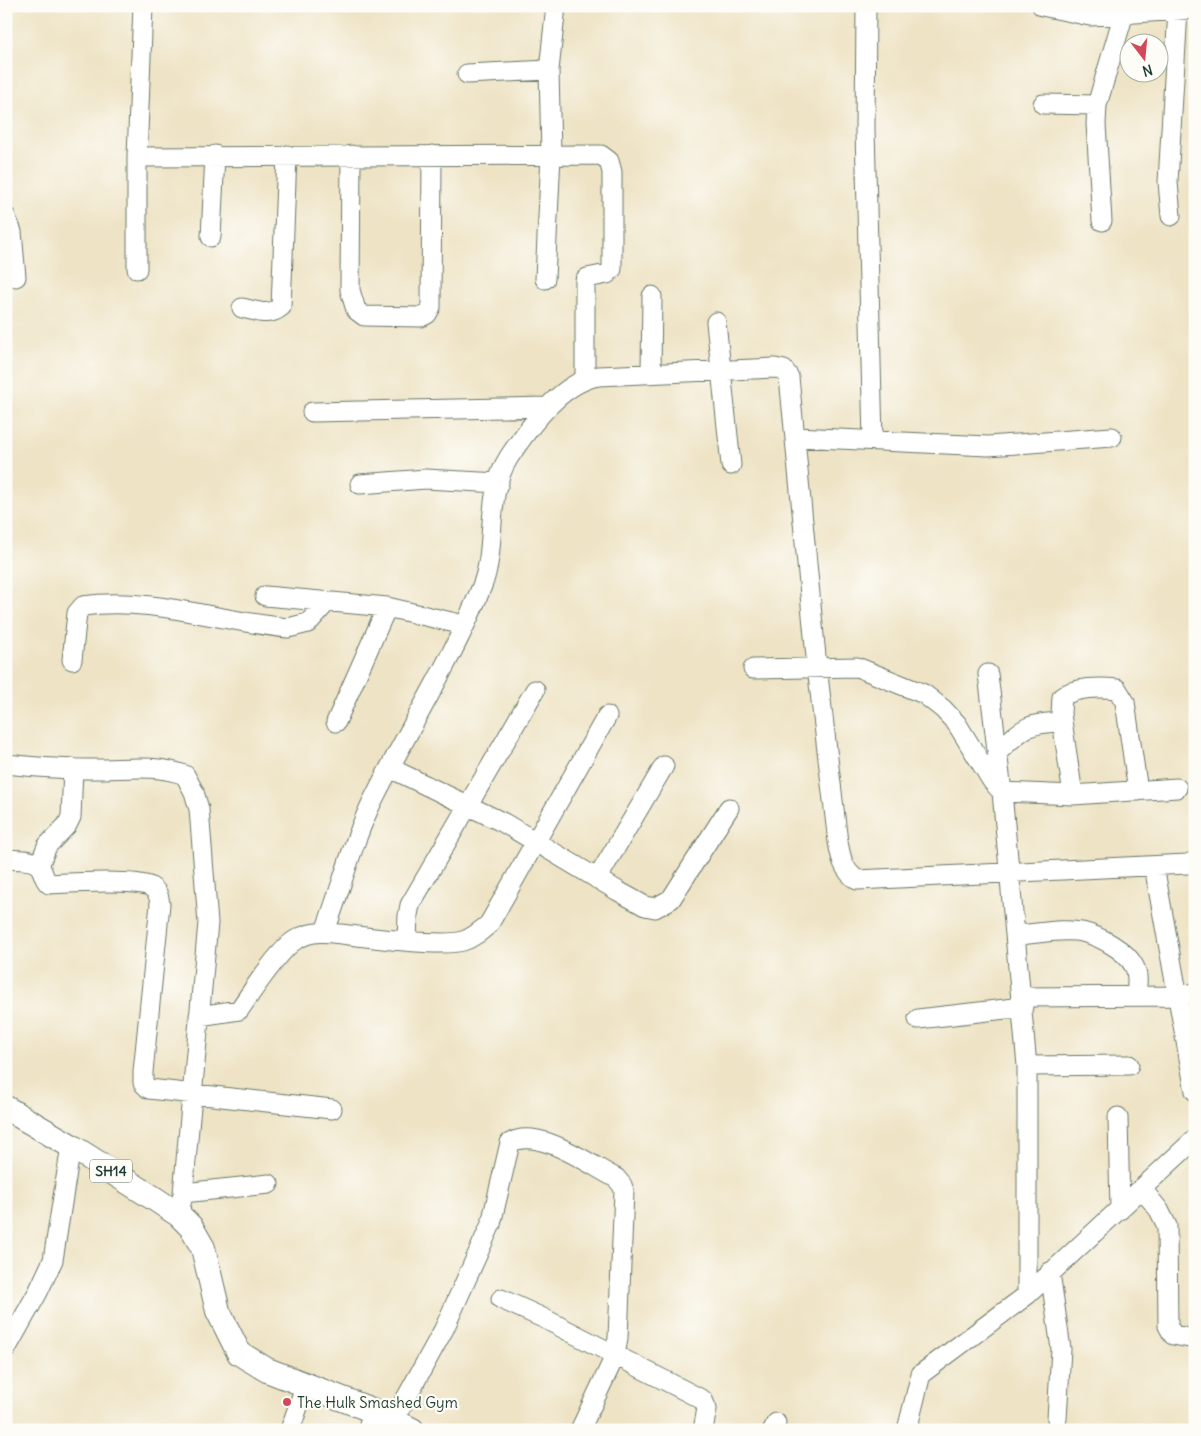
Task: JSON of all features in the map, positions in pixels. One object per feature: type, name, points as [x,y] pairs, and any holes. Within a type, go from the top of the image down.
[{"type":"main road","name":"SH14","points":[[6,1108],[71,1146],[181,1204],[203,1248],[218,1311],[239,1353],[267,1370],[306,1384],[387,1423]]},
{"type":"street","points":[[138,269],[142,157],[143,6]]},
{"type":"street","points":[[142,157],[154,36],[152,6]]},
{"type":"street","points":[[545,279],[552,154],[549,70],[556,6]]},
{"type":"street","points":[[866,6],[865,130],[873,439]]},
{"type":"street","points":[[1045,7],[1090,16],[1186,9],[1168,182],[1171,216]]},
{"type":"street","points":[[1102,221],[1096,124],[1097,105],[1124,13]]},
{"type":"street","points":[[467,74],[549,70]]},
{"type":"street","points":[[1042,104],[1097,105]]},
{"type":"street","points":[[142,157],[214,155],[602,155],[609,161],[612,172],[612,268],[608,274],[585,280],[585,379]]},
{"type":"street","points":[[212,238],[214,155]]},
{"type":"street","points":[[242,308],[266,313],[274,312],[281,306],[287,155]]},
{"type":"street","points":[[351,155],[350,290],[356,310],[364,316],[420,318],[427,314],[430,307],[432,155]]},
{"type":"street","points":[[6,217],[12,232],[16,277]]},
{"type":"street","points":[[651,373],[652,296]]},
{"type":"street","points":[[716,322],[731,465]]},
{"type":"street","points":[[325,931],[352,846],[464,625],[487,571],[493,504],[498,483],[508,458],[548,407],[574,384],[585,379],[651,373],[774,368],[784,370],[790,382],[817,668],[838,842],[844,868],[850,875],[857,880],[1154,866],[1195,861]]},
{"type":"street","points":[[312,412],[548,407]]},
{"type":"street","points":[[796,437],[1016,446],[1112,437]]},
{"type":"street","points":[[360,484],[426,479],[498,483]]},
{"type":"street","points":[[266,596],[387,607],[464,625]]},
{"type":"street","points":[[72,660],[76,613],[83,606],[114,603],[147,605],[288,628],[308,623],[327,602]]},
{"type":"street","points":[[336,722],[387,607]]},
{"type":"street","points":[[753,669],[856,667],[924,694],[943,708],[957,724],[992,782],[1002,792],[1072,795],[1177,788]]},
{"type":"street","points":[[988,674],[998,752],[1028,1066],[1027,1295]]},
{"type":"street","points":[[1072,795],[1060,706],[1062,697],[1067,693],[1107,688],[1117,689],[1128,710],[1138,791]]},
{"type":"street","points":[[407,940],[410,905],[535,690]]},
{"type":"street","points":[[199,1016],[239,1010],[285,948],[296,939],[325,931],[407,940],[463,941],[477,935],[488,924],[607,716]]},
{"type":"street","points":[[998,752],[1029,725],[1062,722]]},
{"type":"street","points":[[6,764],[72,768],[143,766],[168,769],[185,775],[194,792],[199,809],[208,923],[181,1204],[269,1184]]},
{"type":"street","points":[[597,879],[664,766]]},
{"type":"street","points":[[39,866],[46,846],[67,826],[72,816],[72,768]]},
{"type":"street","points":[[390,768],[504,823],[644,906],[655,908],[671,899],[728,808]]},
{"type":"street","points":[[6,859],[33,862],[39,866],[45,880],[49,884],[136,883],[151,887],[158,894],[160,904],[143,1083],[149,1090],[191,1096],[332,1109]]},
{"type":"street","points":[[1154,866],[1187,995],[1195,1091]]},
{"type":"street","points":[[1016,934],[1082,932],[1113,946],[1128,957],[1134,966],[1137,980],[1136,996]]},
{"type":"street","points":[[918,1019],[1023,1002],[1187,995]]},
{"type":"street","points":[[1028,1066],[1129,1065]]},
{"type":"street","points":[[1118,1117],[1120,1210]]},
{"type":"street","points":[[387,1423],[444,1329],[491,1224],[498,1200],[507,1149],[510,1143],[518,1138],[538,1139],[550,1143],[616,1178],[622,1185],[625,1198],[622,1278],[615,1356],[580,1430]]},
{"type":"street","points":[[906,1430],[921,1374],[1027,1295],[1195,1139]]},
{"type":"street","points":[[6,1349],[38,1292],[52,1260],[71,1146]]},
{"type":"street","points":[[1142,1189],[1159,1210],[1167,1226],[1168,1326],[1173,1335],[1195,1339]]},
{"type":"street","points":[[1050,1272],[1061,1349],[1058,1419]]},
{"type":"street","points":[[501,1299],[543,1318],[703,1400],[707,1409],[703,1430]]},
{"type":"street","points":[[290,1430],[306,1384]]},
{"type":"place","name":"The Hulk Smashed Gym","points":[[287,1402]]}]
